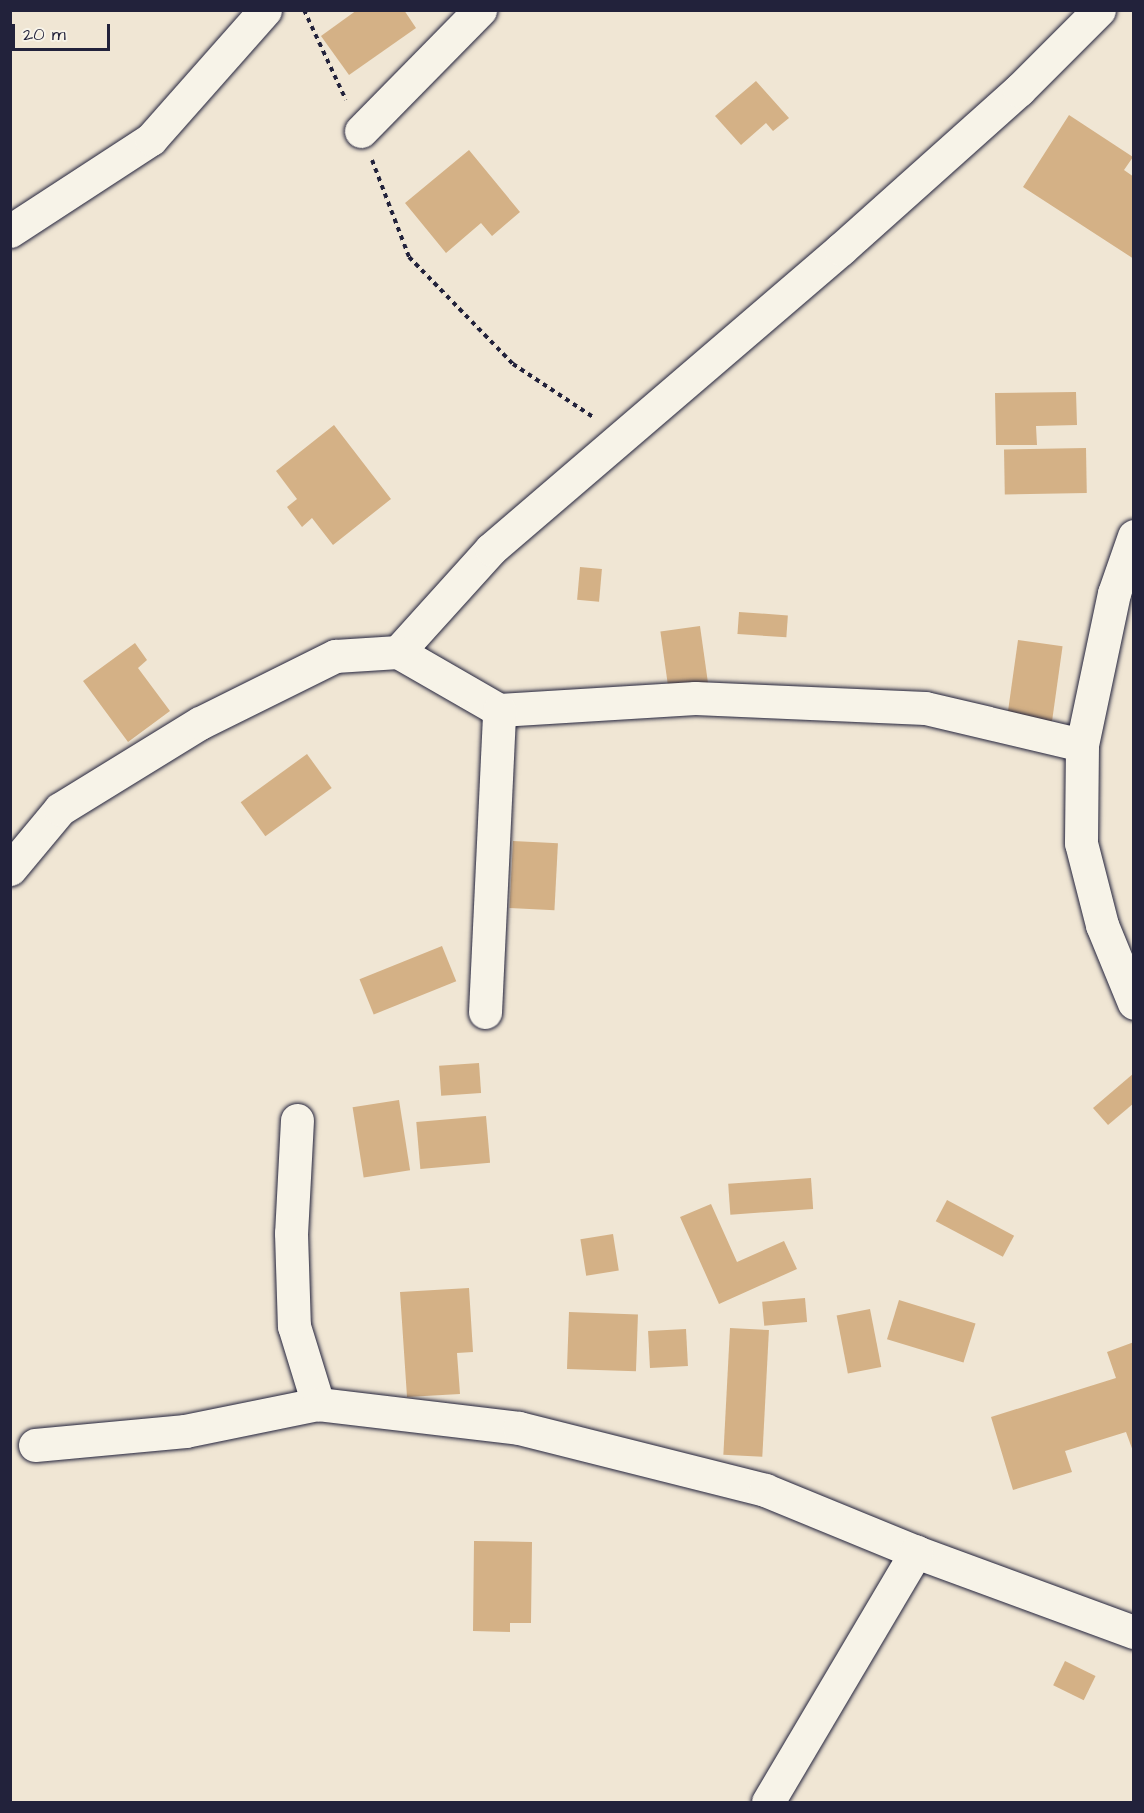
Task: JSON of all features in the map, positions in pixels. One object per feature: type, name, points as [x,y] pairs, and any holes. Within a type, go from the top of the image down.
[{"type":"street","points":[[10,231],[151,139],[265,10]]},
{"type":"street","points":[[361,131],[480,10]]},
{"type":"street","points":[[398,652],[491,549],[841,249],[1018,90],[1099,10]]},
{"type":"street","points":[[1134,536],[1114,593],[1082,745],[1081,843],[1102,925],[1134,1003]]},
{"type":"street","points":[[10,869],[60,809],[200,723],[335,656],[398,652],[499,710],[695,698],[925,708],[1082,745]]},
{"type":"street","points":[[485,1012],[499,710]]},
{"type":"street","points":[[297,1120],[291,1233],[294,1326],[318,1404]]},
{"type":"street","points":[[35,1445],[185,1431],[318,1404],[519,1428],[765,1490],[916,1552],[1134,1632]]},
{"type":"street","points":[[768,1803],[916,1552]]},
{"type":"path","points":[[304,10],[361,131],[409,257],[513,364],[621,436]]},
{"type":"building","points":[[357,10],[404,10],[416,28],[349,75],[321,36]]},
{"type":"building","points":[[756,81],[789,118],[773,131],[766,123],[741,145],[715,116]]},
{"type":"building","points":[[1069,115],[1133,157],[1124,170],[1134,177],[1134,259],[1023,187]]},
{"type":"building","points":[[469,150],[520,212],[492,236],[481,223],[446,253],[405,203]]},
{"type":"building","points":[[1076,392],[1077,425],[1036,426],[1037,445],[996,445],[995,393]]},
{"type":"building","points":[[334,425],[391,499],[333,545],[312,518],[302,527],[287,507],[297,499],[276,471]]},
{"type":"building","points":[[1086,448],[1087,493],[1005,494],[1004,449]]},
{"type":"building","points":[[580,567],[602,569],[599,602],[577,600]]},
{"type":"building","points":[[739,612],[788,615],[786,637],[737,634]]},
{"type":"building","points":[[700,626],[708,686],[669,692],[660,632]]},
{"type":"building","points":[[1018,640],[1063,646],[1051,728],[1006,722]]},
{"type":"building","points":[[135,643],[147,660],[138,668],[170,711],[128,742],[83,681]]},
{"type":"building","points":[[307,754],[332,788],[265,836],[241,802]]},
{"type":"building","points":[[513,841],[558,843],[554,910],[509,908]]},
{"type":"building","points":[[442,946],[456,981],[374,1015],[359,979]]},
{"type":"building","points":[[479,1063],[481,1093],[441,1096],[439,1066]]},
{"type":"building","points":[[1134,1073],[1134,1103],[1108,1125],[1093,1108]]},
{"type":"building","points":[[399,1100],[410,1170],[364,1177],[353,1107]]},
{"type":"building","points":[[486,1116],[490,1163],[420,1169],[416,1122]]},
{"type":"building","points":[[811,1178],[813,1209],[730,1215],[728,1184]]},
{"type":"building","points":[[947,1200],[1014,1236],[1003,1257],[936,1221]]},
{"type":"building","points":[[711,1204],[737,1262],[784,1241],[797,1269],[719,1304],[680,1217]]},
{"type":"building","points":[[613,1234],[619,1271],[586,1276],[580,1239]]},
{"type":"building","points":[[469,1288],[473,1352],[457,1353],[460,1394],[407,1397],[400,1292]]},
{"type":"building","points":[[805,1298],[807,1322],[764,1326],[762,1302]]},
{"type":"building","points":[[899,1300],[976,1323],[964,1363],[887,1339]]},
{"type":"building","points":[[870,1309],[881,1367],[848,1373],[837,1315]]},
{"type":"building","points":[[569,1312],[638,1314],[636,1371],[567,1369]]},
{"type":"building","points":[[730,1328],[769,1330],[762,1457],[723,1455]]},
{"type":"building","points":[[686,1329],[688,1366],[650,1368],[648,1331]]},
{"type":"building","points":[[1134,1342],[1134,1454],[1126,1432],[1065,1451],[1072,1472],[1013,1490],[991,1417],[1116,1378],[1107,1352]]},
{"type":"building","points":[[474,1541],[532,1542],[531,1623],[510,1623],[510,1632],[473,1631]]},
{"type":"building","points":[[1065,1661],[1096,1676],[1084,1700],[1053,1685]]}]
